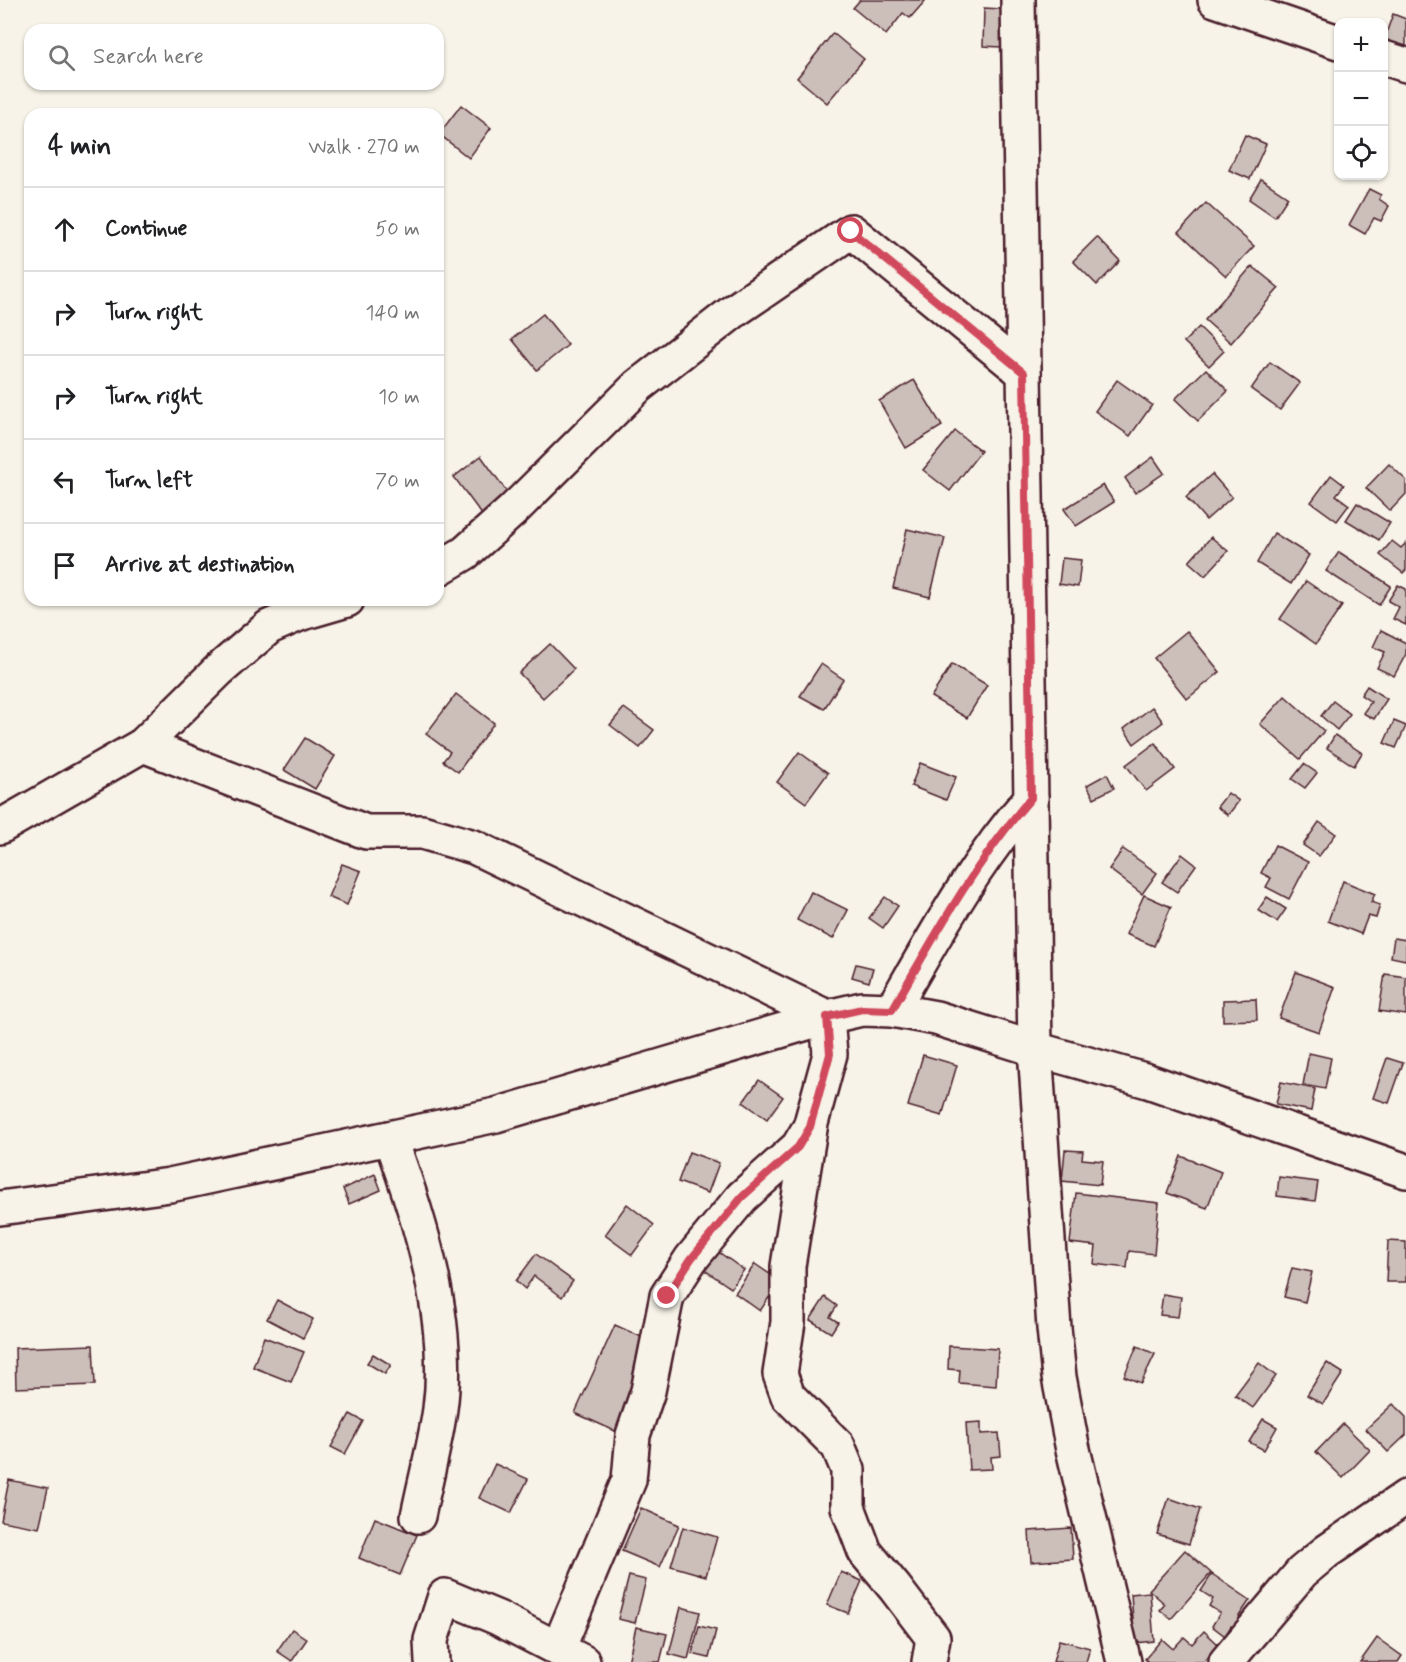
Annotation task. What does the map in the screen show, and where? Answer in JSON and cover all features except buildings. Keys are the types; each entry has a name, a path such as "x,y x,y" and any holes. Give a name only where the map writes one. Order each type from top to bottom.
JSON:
{"street":[{"path":"1018,0 1035,1049 1059,1377 1072,1445 1124,1662"},
{"path":"1215,0 1334,41"},
{"path":"1388,59 1406,65"},
{"path":"444,565 465,553 512,511 638,386 734,311 851,231 1024,373"},
{"path":"0,827 142,745 219,670 269,627 299,614 326,606"},
{"path":"142,745 366,832 422,832 474,848 827,1017"},
{"path":"892,1010 955,900 1015,816 1031,798"},
{"path":"0,1208 170,1185 496,1115 827,1017 862,1009 892,1010 936,1018 1148,1081 1406,1171"},
{"path":"827,1017 830,1054 810,1127 788,1266 788,1322 780,1374 788,1395 838,1446 848,1470 848,1507 865,1552 933,1638 929,1662"},
{"path":"432,1662 431,1640 445,1596 498,1618 570,1655 629,1480 633,1434 648,1391 667,1296 691,1259 742,1197 798,1147 810,1127"},
{"path":"390,1138 405,1180 431,1275 442,1338 440,1408 418,1516"},
{"path":"1226,1662 1302,1572 1326,1552 1406,1497"}],"route":[{"path":"667,1296 691,1259 742,1197 798,1147 810,1127 830,1054 827,1017 862,1009 892,1010 955,900 1015,816 1031,798 1024,373 851,231"}]}
